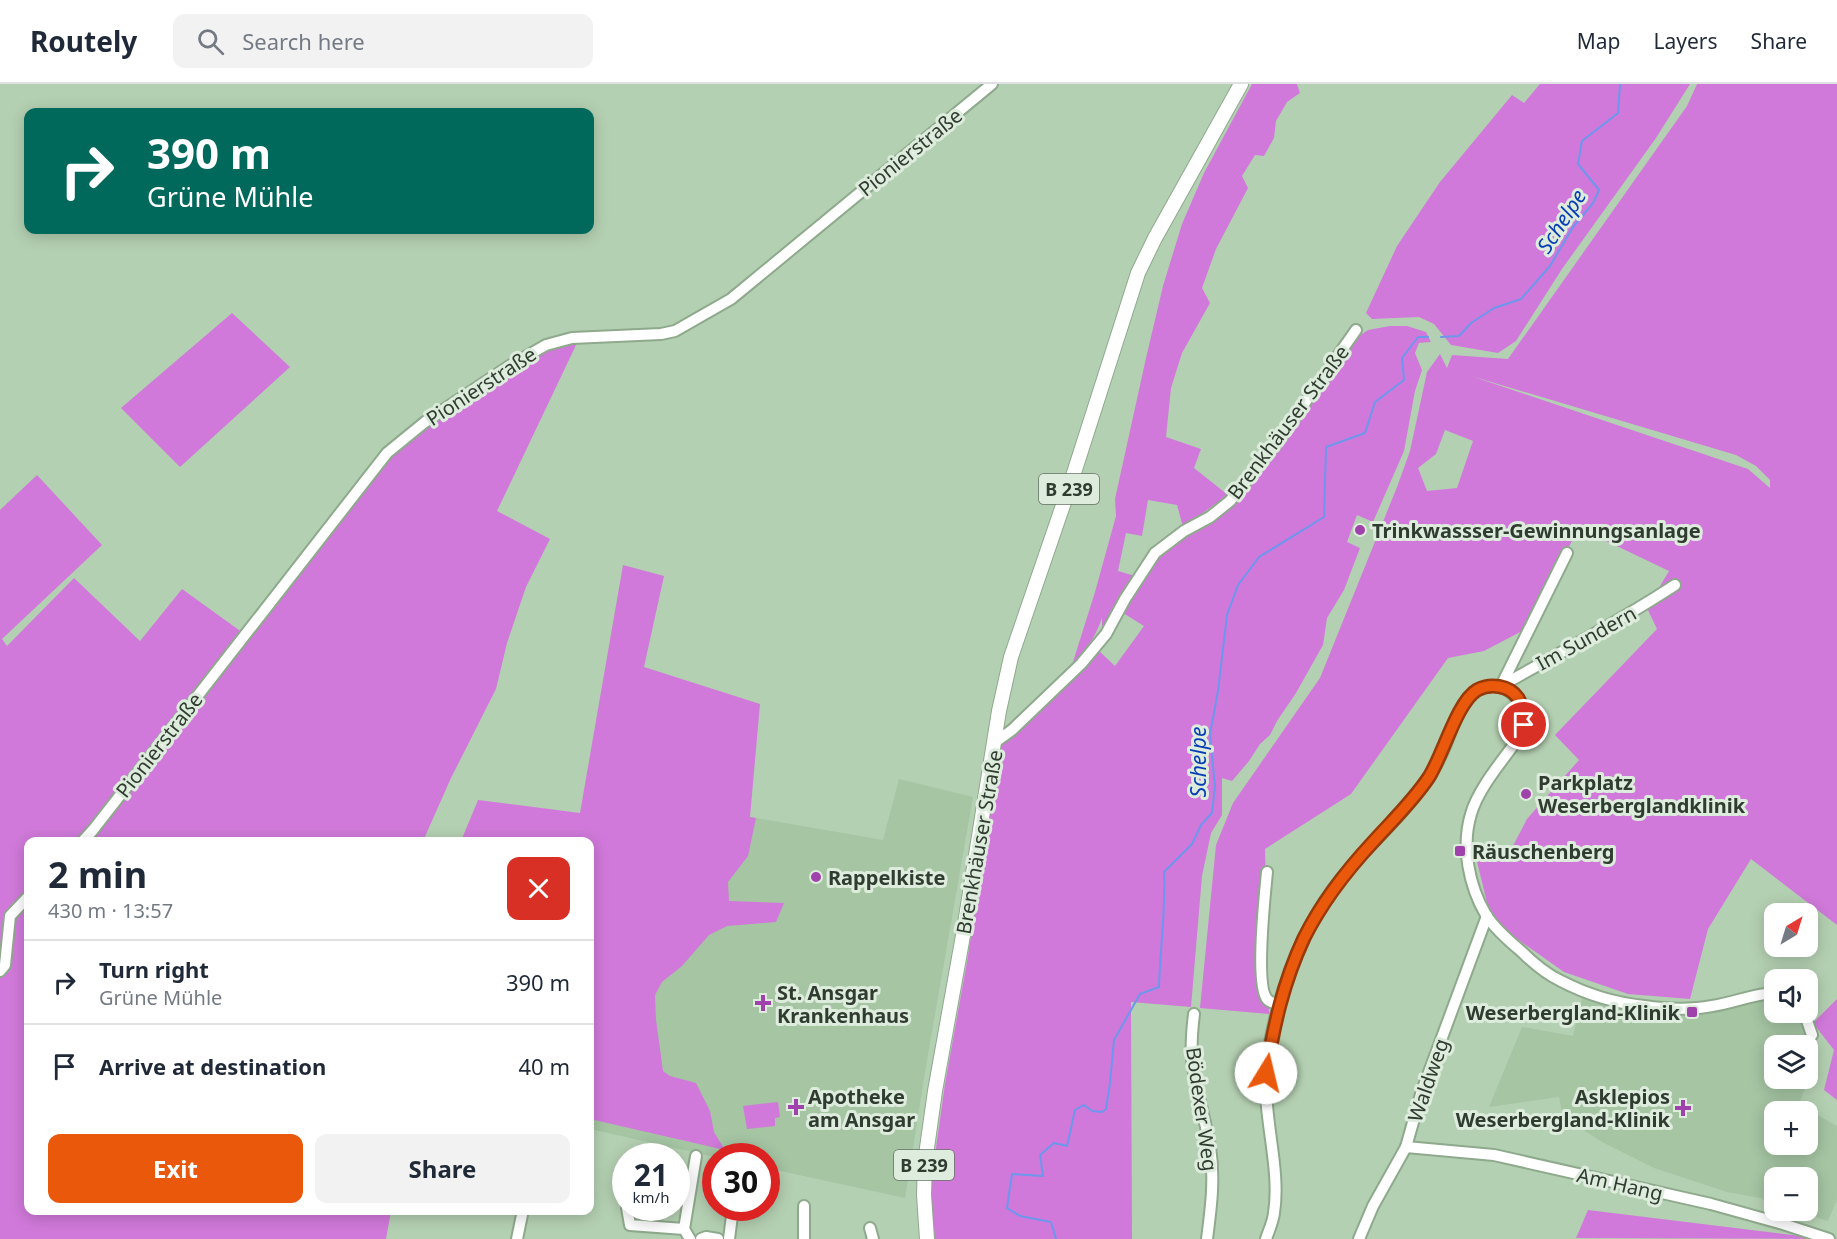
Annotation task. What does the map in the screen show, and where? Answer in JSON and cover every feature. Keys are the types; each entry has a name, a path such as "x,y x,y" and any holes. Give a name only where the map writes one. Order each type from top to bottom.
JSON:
{"main road":[{"name":"B 239","path":"994,743 1011,657 1073,476 1138,273 1155,238 1241,84"},
{"name":"Brenkhäuser Straße","path":"927,1239 924,1162 994,743"}],"street":[{"name":"Pionierstraße","path":"86,837 387,453 407,435 475,387 546,345 572,338 661,334 675,331 731,299 992,84"},
{"name":"Brenkhäuser Straße","path":"994,743 1012,730 1081,664 1106,634 1125,599 1155,553 1230,501 1276,444 1356,330"},
{"name":"Im Sundern","path":"1501,686 1567,553"},
{"name":"Im Sundern","path":"1501,686 1602,627 1635,611 1675,585"},
{"path":"1266,1239 1274,1213 1275,1186 1266,1097 1266,1073 1274,1024 1288,975 1305,937 1333,889 1425,784 1442,753 1462,707 1475,692 1487,686 1501,686 1517,696 1522,707 1524,725 1522,733 1482,791 1471,814 1467,849 1471,881 1487,916 1504,936 1534,964 1559,981 1620,1003 1699,1008 1764,995"},
{"path":"1267,872 1262,988 1265,998 1272,1003 1280,1004"},
{"path":"0,971 5,965 10,916 24,901"},
{"name":"Waldweg","path":"1359,1239 1373,1206 1406,1147 1421,1094 1487,916"},
{"name":"Bödexer Weg","path":"1194,1014 1191,1039 1192,1059 1210,1148 1213,1192 1207,1239"},
{"path":"1808,1023 1812,1035"},
{"name":"Am Hang","path":"1406,1147 1494,1155 1711,1204 1829,1239"},
{"path":"690,1239 684,1228 696,1156"},
{"path":"804,1206 804,1239"},
{"path":"517,1239 522,1215"},
{"path":"629,1221 630,1225 684,1228"},
{"path":"729,1239 731,1221"},
{"path":"870,1228 873,1239"},
{"path":"701,1239 706,1237 718,1239"}],"shaded area":[{"path":"1252,84 1297,84 1300,93 1287,102 1276,121 1274,138 1264,156 1255,155 1242,176 1248,188 1216,249 1202,288 1210,303 1182,353 1171,388 1166,437 1201,449 1194,468 1228,495 1183,527 1177,505 1148,500 1142,536 1126,533 1118,571 1135,576 1102,632 1102,618 1090,643 1072,665 1116,516 1115,499 1146,358 1163,286 1182,224 1204,173"},
{"path":"1540,84 1690,84 1656,138 1562,269 1516,341 1498,353 1451,345 1434,324 1419,317 1372,319 1366,313 1397,246 1440,182 1512,95 1524,103"},
{"path":"1697,84 1837,84 1837,925 1818,910 1818,903 1808,903 1751,859 1708,929 1690,999 1628,994 1564,972 1506,931 1488,907 1474,849 1506,859 1527,819 1579,760 1555,735 1657,629 1647,608 1669,571 1579,528 1524,630 1484,651 1448,658 1351,794 1265,849 1269,1014 1200,1008 1216,845 1233,803 1320,678 1410,451 1427,372 1440,354 1447,368 1452,355 1508,359 1687,106","holes":["1471,376 1736,455 1756,466 1770,480 1770,488 1748,469","1445,430 1473,441 1457,488 1427,491 1418,468 1436,454"]},
{"path":"232,313 290,367 180,467 121,408"},
{"path":"1407,326 1426,332 1431,342 1419,343 1415,353 1422,370 1415,391 1404,451 1373,522 1357,515 1347,542 1360,548 1344,590 1327,618 1323,645 1270,735 1260,744 1232,781 1222,778 1222,815 1211,833 1202,876 1191,1007 1131,1002 1132,1239 935,1239 930,1190 1000,746 1099,651 1115,666 1144,626 1123,613 1158,556 1206,524 1350,342 1368,330"},
{"path":"577,343 497,511 550,539 526,587 507,643 496,689 451,778 425,837 24,837 24,1215 390,1215 386,1239 0,1239 0,510 37,475 102,545 2,639 7,646 74,578 140,641 182,589 250,638 387,461 415,433 552,347"},
{"path":"623,565 664,576 644,667 760,704 750,817 756,818 748,856 728,882 729,901 784,903 776,922 727,926 709,935 682,966 662,982 655,995 663,1071 670,1076 696,1083 710,1111 714,1132 721,1143 702,1145 594,1120 594,837 463,837 478,800 580,813"},
{"name":"St. Ansgar Krankenhaus","path":"899,779 973,797 905,1198 780,1171 780,1143 702,1143 702,1154 690,1151 690,1143 653,1143 594,1130 594,914 750,817 883,840"},
{"name":"Asklepios Weserbergland-Klinik","path":"1582,998 1657,1012 1764,998 1764,1023 1804,1023 1808,1035 1764,1035 1764,1089 1804,1089 1800,1101 1764,1101 1764,1155 1818,1155 1818,1115 1837,1126 1837,1200 1828,1221 1818,1218 1818,1167 1764,1167 1764,1199 1727,1192 1654,1168 1602,1142 1563,1117 1559,1097 1489,1107 1522,1027 1573,1036"},
{"path":"1837,999 1837,1100 1824,1090 1834,1050 1813,1023 1818,1023 1818,1018"},
{"path":"778,1102 780,1117 775,1118 775,1126 747,1129 743,1106"},
{"path":"1588,1210 1825,1239 1576,1238"}],"waterway":[{"name":"Schelpe","path":"1441,337 1459,336 1471,323 1494,308 1521,299 1550,266 1573,227 1593,203 1599,190 1578,164 1582,141 1618,113 1620,84"},
{"name":"Schelpe","path":"1056,1239 1051,1222 1020,1216 1007,1208 1012,1174 1043,1176 1040,1155 1054,1143 1067,1146 1075,1110 1084,1105 1092,1111 1102,1112 1106,1109 1114,1040 1140,994 1159,987 1164,872 1192,844 1201,825 1212,813 1215,786 1210,734 1218,691 1227,615 1238,585 1259,557 1324,517 1326,447 1365,433 1375,402 1404,380 1402,358 1418,337 1428,337"}],"place":[{"name":"Trinkwassser-Gewinnungsanlage","path":"1360,530"},
{"name":"Parkplatz Weserberglandklinik","path":"1526,794"},
{"name":"Räuschenberg","path":"1460,851"},
{"name":"Rappelkiste","path":"816,877"},
{"name":"St. Ansgar Krankenhaus","path":"763,1003"},
{"name":"Weserbergland-Klinik","path":"1692,1012"},
{"name":"Apotheke am Ansgar","path":"796,1107"},
{"name":"Asklepios Weserbergland-Klinik","path":"1683,1108"}],"route":[{"path":"1266,1073 1274,1024 1288,975 1305,937 1324,902 1341,878 1425,784 1442,753 1462,707 1475,692 1487,686 1501,686 1517,696 1522,707 1524,725"}]}
